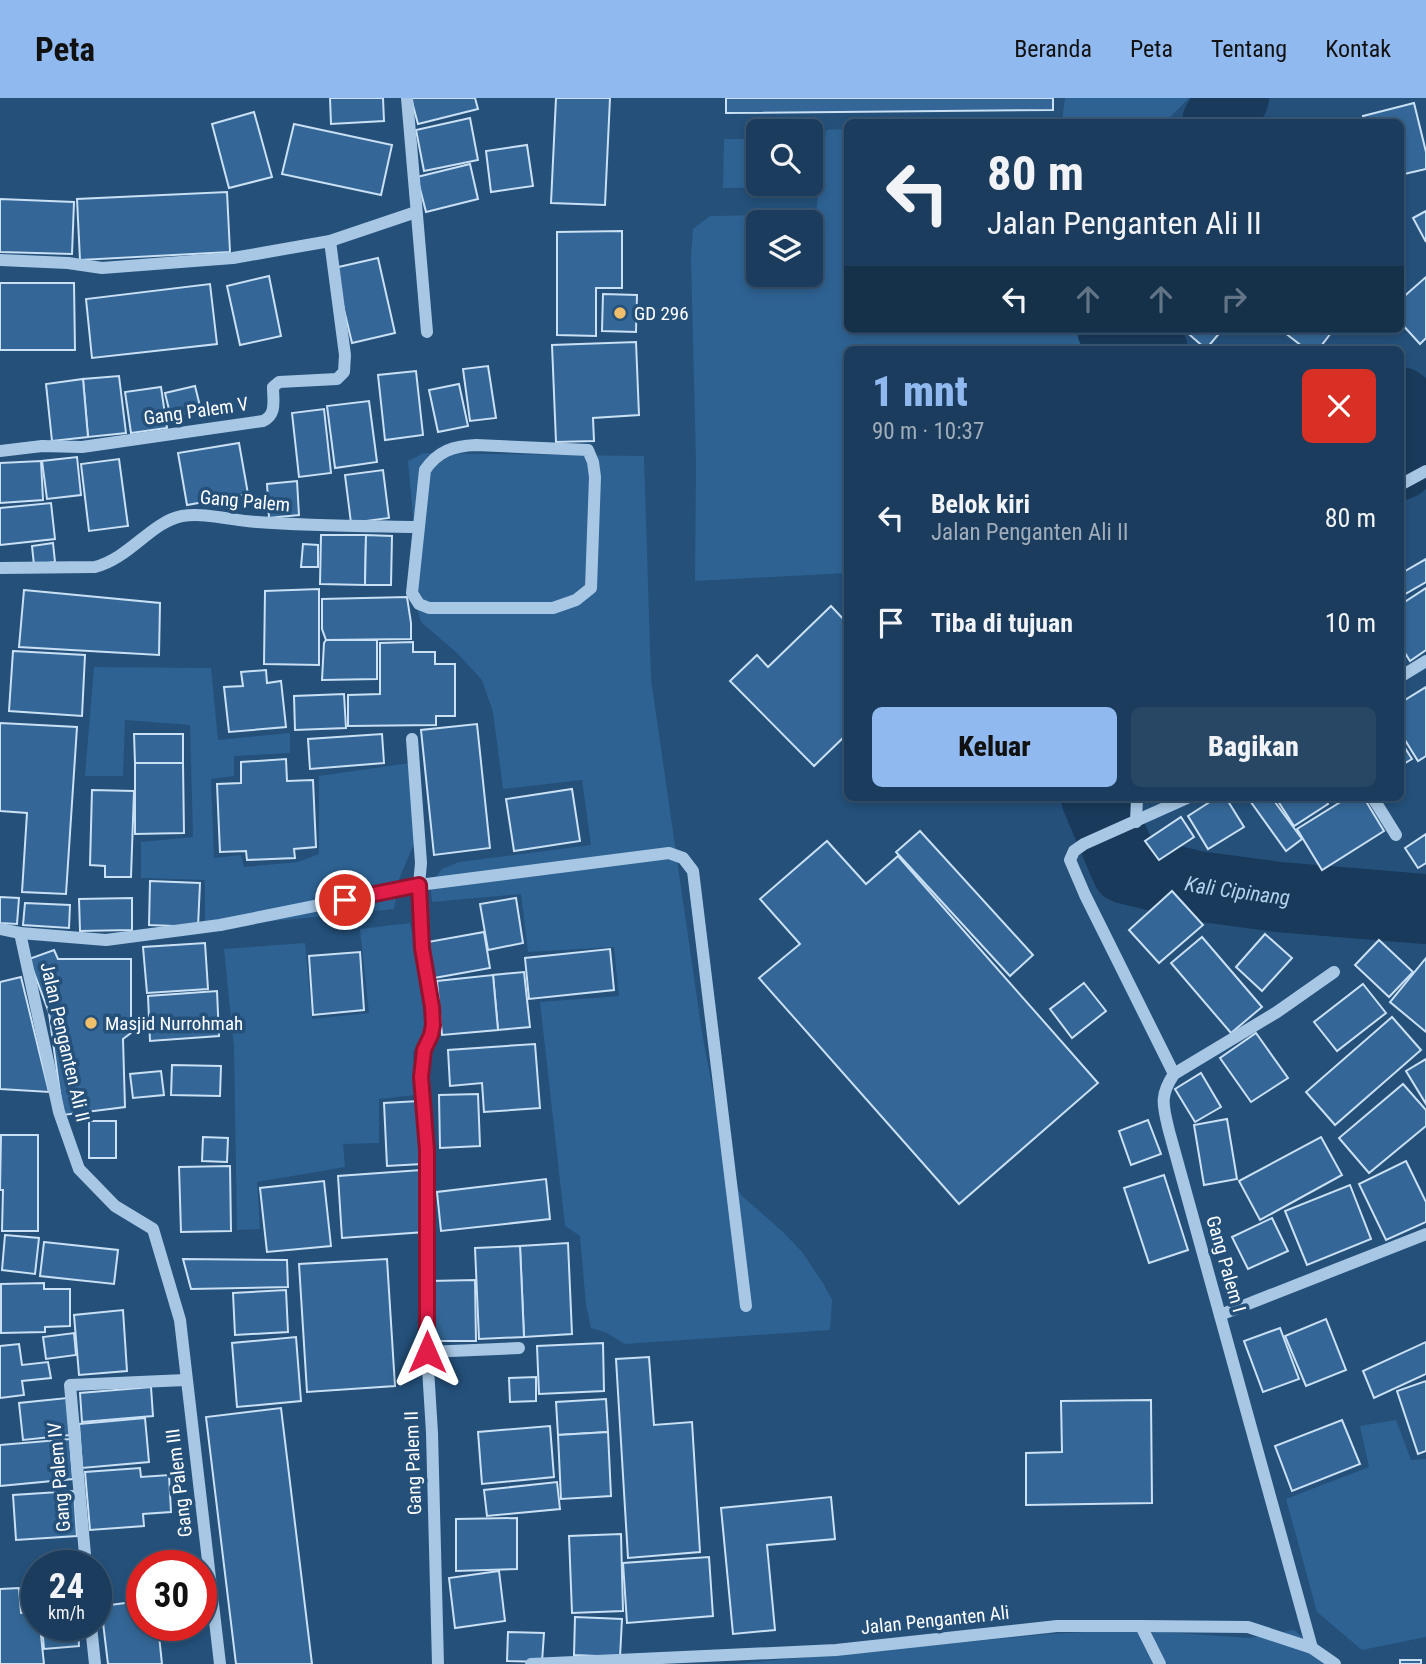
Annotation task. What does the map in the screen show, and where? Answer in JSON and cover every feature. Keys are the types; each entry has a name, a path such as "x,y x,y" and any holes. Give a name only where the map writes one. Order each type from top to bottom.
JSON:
{"street":[{"path":"407,98 427,332"},
{"path":"0,260 68,263 102,268 233,258 330,241 416,212"},
{"name":"Gang Palem V","path":"0,451 42,446 82,447 263,421 273,412 274,387 279,382 340,377 344,372 345,355 330,241"},
{"path":"476,444 588,450 593,462 595,477 591,588 576,600 553,608 429,608 419,604 412,593 418,527 425,470 433,458 447,449 476,444"},
{"path":"1404,483 1426,471"},
{"name":"Gang Palem","path":"0,568 95,567 109,564 153,531 181,517 197,515 306,526 418,527"},
{"path":"1404,675 1426,661"},
{"name":"Gang Palem II","path":"412,739 421,863 419,885 422,948 433,1025 424,1050 421,1077 427,1150 427,1352 432,1433 438,1664"},
{"path":"1133,823 1137,801"},
{"path":"1181,801 1074,851 1070,860 1174,1074 1277,1012 1334,972"},
{"path":"1375,801 1396,835"},
{"name":"Jalan Penganten Ali II","path":"0,929 106,940 220,925 419,885 669,853 683,858 693,871 746,1306"},
{"name":"Jalan Penganten Ali II","path":"20,933 59,1112 79,1168 115,1206 153,1229 180,1320 186,1380"},
{"name":"Gang Palem I","path":"1174,1074 1164,1088 1164,1110 1312,1648"},
{"path":"1220,1315 1426,1234"},
{"path":"427,1352 519,1348"},
{"name":"Gang Palem IV","path":"85,1550 70,1384 186,1380"},
{"name":"Gang Palem III","path":"186,1380 220,1664"},
{"name":"Jalan Penganten Ali","path":"531,1664 836,1650 1057,1626 1141,1626 1248,1627 1312,1648 1335,1664"},
{"path":"1141,1626 1160,1664"},
{"path":"93,1641 95,1664"}],"shaded area":[{"path":"1065,98 1189,98 1168,119 1062,119"},
{"path":"844,129 844,333 1090,333 1108,346 844,346 844,573 695,581 696,463 691,258 693,229 710,216 746,215 746,287 823,287 823,210 816,210 818,196 823,196 826,130"},
{"path":"724,139 746,139 746,188 723,188"},
{"path":"424,453 644,456 651,679 702,1033 729,1175 742,1196 802,1252 823,1283 832,1300 830,1330 625,1344 605,1332 591,1328 586,1305 580,1236 565,1226 540,1002 619,996 614,947 528,952 521,894 432,902 430,884 442,869 459,862 591,845 582,780 503,789 493,712 482,680 457,653 421,622 416,604 419,581 408,461"},
{"path":"94,667 211,668 218,740 290,733 290,753 234,756 234,776 211,779 214,858 241,855 244,867 298,862 319,854 319,776 410,763 416,839 399,879 394,909 205,928 205,880 141,878 141,842 193,837 190,725 125,720 123,776 85,776"},
{"path":"410,923 430,1020 413,1052 416,1095 379,1099 379,1143 343,1144 345,1167 257,1182 260,1229 237,1230 234,1048 224,949 305,943 312,1019 369,1013 360,929"},
{"path":"1396,1420 1411,1460 1426,1459 1426,1637 1362,1650 1317,1612 1286,1499 1369,1467 1360,1426"},
{"path":"1138,1629 1154,1664 735,1664 1050,1634"},
{"path":"1294,1630 1334,1664 1167,1664 1149,1631 1249,1638"}],"building":[{"path":"330,98 383,98 384,121 331,124"},
{"path":"411,98 475,98 478,109 418,124"},
{"path":"556,98 610,98 605,205 551,203"},
{"path":"726,98 1053,98 1053,110 726,113"},
{"path":"1414,103 1426,152 1426,169 1404,174 1404,119 1364,119 1363,116"},
{"path":"254,112 272,177 229,188 212,124"},
{"path":"470,118 478,160 424,171 416,130"},
{"path":"294,124 392,145 381,195 282,174"},
{"path":"527,145 533,186 491,192 486,151"},
{"path":"470,164 478,199 426,212 417,177"},
{"path":"227,192 230,252 80,260 77,199"},
{"path":"0,199 74,202 72,254 0,252"},
{"path":"1426,211 1426,242 1413,218"},
{"path":"622,231 622,288 596,288 596,336 557,335 557,232"},
{"path":"378,258 395,333 352,343 334,268"},
{"path":"269,276 281,336 240,345 227,286"},
{"path":"1426,277 1426,338 1420,344 1404,326 1404,296"},
{"path":"0,283 74,283 75,350 0,350"},
{"path":"210,284 217,344 92,358 86,299"},
{"name":"GD 296","path":"603,294 637,295 636,332 602,331"},
{"path":"1188,333 1220,333 1209,346 1203,346"},
{"path":"1285,333 1331,333 1321,346 1302,346"},
{"path":"636,342 639,415 593,418 594,441 556,442 552,345"},
{"path":"488,366 496,418 470,421 463,369"},
{"path":"416,371 423,435 385,440 378,375"},
{"path":"119,376 126,433 88,437 83,379"},
{"path":"83,379 88,437 52,441 46,384"},
{"path":"459,384 468,426 438,432 429,390"},
{"path":"195,386 201,410 171,418 165,393"},
{"path":"161,387 167,428 131,433 125,392"},
{"path":"369,401 377,462 335,468 327,406"},
{"path":"324,409 331,473 299,477 292,413"},
{"path":"239,443 248,494 187,505 178,453"},
{"path":"77,457 81,495 47,499 42,461"},
{"path":"119,459 128,526 89,531 81,464"},
{"path":"41,461 43,500 0,503 0,463"},
{"path":"383,470 389,518 351,523 345,475"},
{"path":"297,481 299,515 269,518 267,484"},
{"path":"51,503 55,539 0,545 0,508"},
{"path":"321,535 366,535 365,585 320,584"},
{"path":"366,535 392,536 391,585 365,585"},
{"path":"53,543 55,562 34,565 32,546"},
{"path":"303,544 318,545 318,567 301,567"},
{"path":"1426,559 1426,582 1404,595 1404,572"},
{"path":"1426,588 1426,650 1410,661 1404,651 1404,602"},
{"path":"319,589 319,665 264,664 265,591"},
{"path":"24,590 160,603 159,655 19,647"},
{"path":"407,597 411,639 326,640 322,629 322,599"},
{"path":"831,606 844,620 844,737 814,766 730,681 757,655 768,667"},
{"path":"326,640 377,640 377,679 322,680"},
{"path":"413,642 413,652 435,652 435,664 455,664 455,716 436,716 436,725 348,726 348,695 380,694 380,643"},
{"path":"13,651 85,655 82,716 9,711"},
{"path":"266,670 267,683 281,681 286,727 229,732 224,687 243,686 241,672"},
{"path":"1426,687 1426,756 1418,761 1404,738 1404,701"},
{"path":"344,694 346,728 295,730 294,696"},
{"path":"0,723 77,727 66,894 22,892 27,813 0,811"},
{"path":"477,724 490,848 434,855 421,730"},
{"path":"134,734 183,734 183,763 135,763"},
{"path":"382,734 384,763 310,769 308,739"},
{"path":"1404,746 1412,759 1404,764"},
{"path":"286,759 287,781 313,780 316,847 294,849 295,858 247,860 246,851 220,852 217,784 241,783 241,762"},
{"path":"135,763 183,763 184,833 135,834"},
{"path":"572,789 580,841 514,851 506,799"},
{"path":"92,790 134,791 131,877 105,877 105,866 90,865"},
{"path":"1211,801 1228,801 1244,827 1208,849 1188,816"},
{"path":"1250,801 1274,801 1302,839 1286,851"},
{"path":"1278,801 1326,801 1328,804 1294,826"},
{"path":"1342,801 1366,801 1384,831 1322,870 1297,829"},
{"path":"1181,817 1194,837 1159,860 1145,841"},
{"path":"920,831 1033,955 1010,976 896,852"},
{"path":"1426,834 1426,863 1418,868 1405,848"},
{"path":"827,841 866,884 898,856 1098,1083 959,1204 759,978 800,944 760,899"},
{"path":"150,881 200,883 198,927 149,925"},
{"path":"1172,891 1203,925 1159,963 1129,930"},
{"path":"0,897 19,898 17,924 0,923"},
{"path":"132,898 132,930 80,931 79,899"},
{"path":"516,898 523,943 488,950 480,904"},
{"path":"25,903 70,905 69,928 23,925"},
{"path":"484,932 490,968 434,978 428,942"},
{"path":"1265,934 1292,958 1262,991 1236,967"},
{"path":"1202,937 1262,1007 1231,1033 1171,963"},
{"path":"1379,940 1413,972 1389,997 1355,965"},
{"path":"205,943 208,989 147,993 143,947"},
{"path":"610,949 614,990 529,999 525,958"},
{"name":"Masjid Nurrohmah","path":"54,950 58,959 131,959 131,1033 123,1039 125,1107 63,1115 49,1013 29,959"},
{"path":"360,952 364,1010 313,1015 309,956"},
{"path":"1426,958 1426,1032 1390,1002"},
{"path":"524,972 530,1027 498,1030 493,975"},
{"path":"493,975 498,1030 442,1035 437,981"},
{"path":"21,977 49,1092 0,1089 0,982"},
{"path":"1084,983 1106,1011 1072,1038 1050,1009"},
{"path":"1363,984 1386,1013 1337,1051 1314,1022"},
{"path":"217,991 219,1036 150,1041 148,996"},
{"path":"1392,1017 1421,1050 1335,1125 1306,1092"},
{"path":"1256,1033 1288,1078 1251,1102 1220,1058"},
{"path":"535,1044 540,1108 484,1112 482,1083 450,1086 448,1050"},
{"path":"1426,1059 1426,1104 1406,1071"},
{"path":"172,1065 221,1066 220,1096 171,1095"},
{"path":"161,1071 164,1095 133,1098 130,1074"},
{"path":"1201,1073 1221,1107 1195,1122 1175,1089"},
{"path":"1403,1084 1426,1110 1426,1126 1369,1173 1339,1138"},
{"path":"478,1094 480,1146 440,1148 439,1095"},
{"path":"419,1101 422,1164 387,1166 384,1103"},
{"path":"1227,1119 1237,1179 1204,1185 1194,1125"},
{"path":"1148,1120 1161,1154 1131,1165 1119,1131"},
{"path":"89,1121 116,1121 116,1158 89,1158"},
{"path":"1,1135 38,1135 38,1231 2,1231"},
{"path":"203,1137 228,1138 227,1162 202,1161"},
{"path":"1321,1137 1342,1175 1260,1220 1239,1181"},
{"path":"1406,1161 1426,1202 1426,1222 1386,1240 1359,1184"},
{"path":"230,1166 231,1231 181,1232 179,1167"},
{"path":"421,1170 425,1232 342,1238 338,1176"},
{"path":"1164,1175 1188,1250 1149,1263 1124,1188"},
{"path":"546,1179 550,1219 441,1231 437,1192"},
{"path":"324,1181 331,1246 267,1252 260,1188"},
{"path":"1350,1185 1371,1239 1307,1265 1285,1211"},
{"path":"1272,1218 1288,1251 1248,1269 1232,1237"},
{"path":"5,1235 39,1238 35,1274 2,1270"},
{"path":"44,1242 118,1250 114,1284 40,1276"},
{"path":"568,1243 572,1334 524,1337 520,1246"},
{"path":"520,1246 524,1337 479,1339 475,1248"},
{"path":"183,1259 287,1260 288,1287 191,1289"},
{"path":"387,1259 395,1386 307,1392 299,1264"},
{"path":"475,1280 476,1341 429,1341 429,1281"},
{"path":"44,1283 44,1289 70,1289 70,1326 45,1327 45,1332 1,1333 1,1284"},
{"path":"286,1290 288,1332 235,1335 233,1293"},
{"path":"123,1310 127,1371 79,1375 74,1315"},
{"path":"1326,1319 1346,1370 1306,1386 1285,1336"},
{"path":"1280,1328 1299,1379 1263,1392 1244,1341"},
{"path":"74,1333 76,1355 46,1359 43,1337"},
{"path":"296,1337 301,1401 237,1407 232,1343"},
{"path":"1426,1342 1426,1374 1374,1398 1363,1371"},
{"path":"603,1343 604,1391 539,1394 537,1346"},
{"path":"19,1344 22,1365 48,1362 51,1378 22,1381 24,1395 0,1398 0,1346"},
{"path":"649,1357 654,1425 692,1422 700,1552 628,1558 616,1359"},
{"path":"536,1377 536,1401 510,1402 509,1378"},
{"path":"1426,1381 1426,1451 1418,1454 1397,1391"},
{"path":"151,1387 153,1416 82,1422 80,1393"},
{"path":"67,1398 70,1435 23,1440 19,1403"},
{"path":"606,1399 608,1432 558,1435 556,1402"},
{"path":"1151,1400 1152,1503 1026,1505 1026,1453 1062,1452 1061,1401"},
{"path":"281,1408 312,1664 236,1664 206,1417"},
{"path":"145,1418 149,1462 82,1468 79,1424"},
{"path":"1342,1420 1360,1464 1292,1491 1275,1446"},
{"path":"550,1426 554,1477 482,1484 478,1432"},
{"path":"608,1432 611,1496 561,1499 558,1435"},
{"path":"70,1439 73,1479 0,1486 0,1445"},
{"path":"140,1468 141,1477 169,1475 171,1512 143,1514 144,1526 90,1530 85,1472"},
{"path":"557,1482 560,1509 487,1516 484,1490"},
{"path":"74,1491 77,1536 16,1540 13,1495"},
{"path":"831,1497 835,1539 767,1545 775,1630 733,1634 721,1508"},
{"path":"517,1518 517,1569 456,1571 456,1519"},
{"path":"621,1534 623,1611 572,1613 569,1536"},
{"path":"709,1557 713,1616 627,1623 623,1563"},
{"path":"499,1571 505,1621 455,1628 449,1578"},
{"path":"19,1588 21,1641 42,1641 44,1664 0,1664 0,1589"},
{"path":"126,1603 126,1641 160,1641 162,1664 108,1664 105,1641 112,1641 112,1605"},
{"path":"575,1617 622,1619 620,1657 574,1655"},
{"path":"508,1632 544,1633 542,1662 507,1661"},
{"path":"43,1641 79,1641 79,1646 44,1649"},
{"path":"1400,1660 1421,1660 1421,1664 1400,1664"}],"waterway":[{"name":"Kali Cipinang","path":"1219,119 1234,98"},
{"name":"Kali Cipinang","path":"1120,333 1145,346"},
{"name":"Kali Cipinang","path":"1404,406 1410,411 1410,447 1404,458"},
{"name":"Kali Cipinang","path":"1097,801 1126,869 1197,886 1278,897 1426,909"}],"place":[{"name":"GD 296","path":"620,313"},
{"name":"Masjid Nurrohmah","path":"91,1023"}],"route":[{"path":"345,900 419,885 422,948 433,1025 421,1064 427,1150 427,1352"}]}
